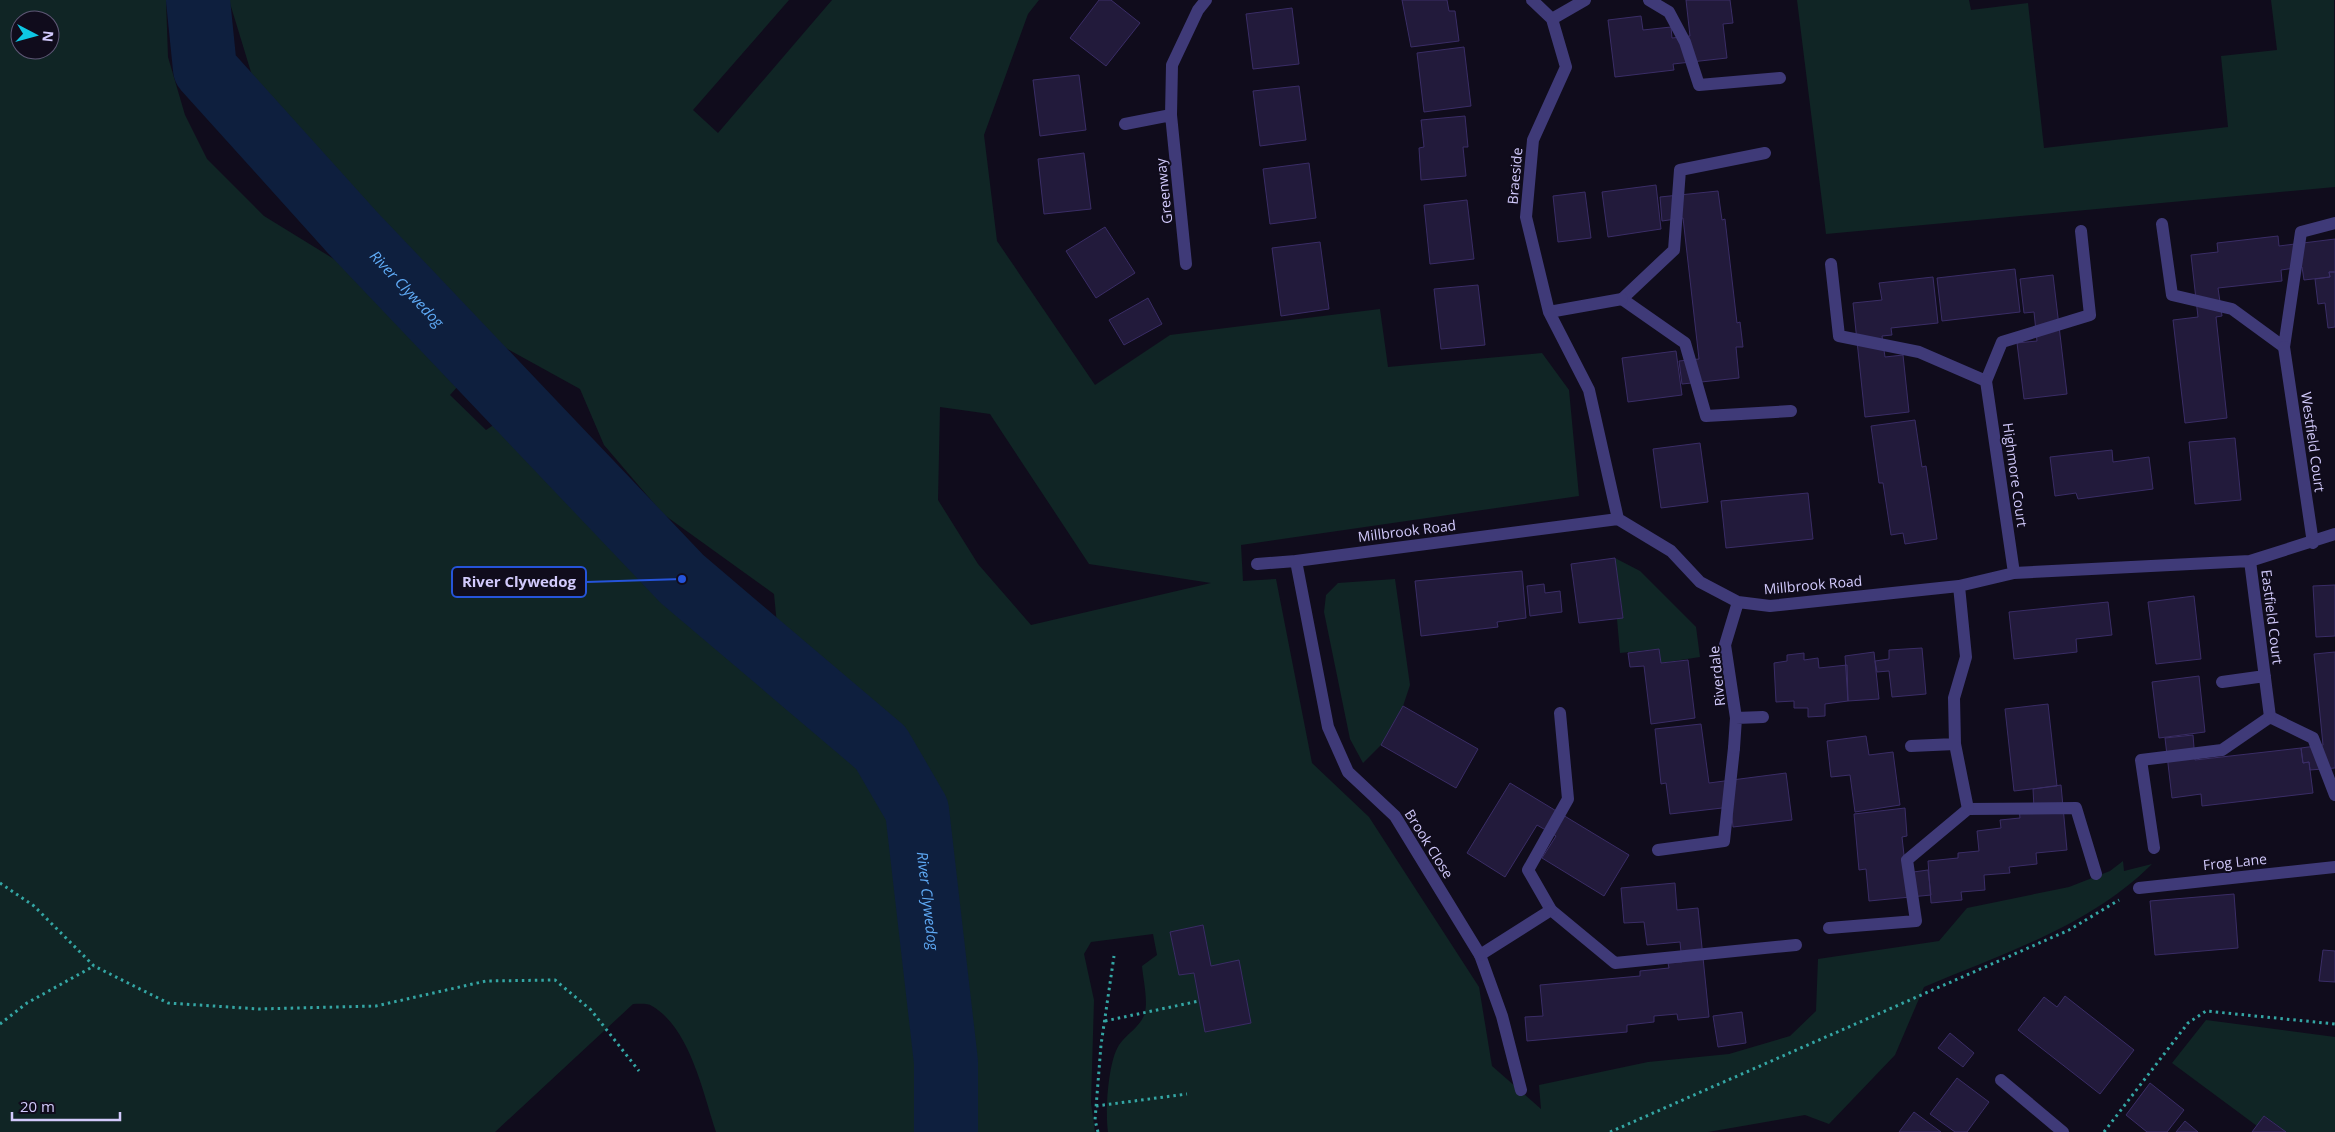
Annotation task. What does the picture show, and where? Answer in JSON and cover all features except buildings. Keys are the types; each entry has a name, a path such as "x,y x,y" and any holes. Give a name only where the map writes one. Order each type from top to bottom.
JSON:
{"street":[{"name":"Greenway","path":"1186,264 1171,115 1172,65 1198,10 1206,0"},
{"path":"1532,0 1552,19 1586,0"},
{"path":"1649,0 1668,12 1685,42 1699,85 1780,78"},
{"name":"Braeside","path":"1552,19 1566,67 1533,140 1526,217 1549,312 1589,390 1618,519"},
{"path":"1125,124 1171,115"},
{"path":"1549,312 1622,299 1674,250 1680,170 1765,153"},
{"name":"Westfield Court","path":"2313,542 2284,347 2301,232 2335,223"},
{"path":"2162,224 2172,296 2232,309 2284,347"},
{"path":"1831,264 1840,336 1919,352 1986,381 2002,342 2090,315 2081,231"},
{"path":"1622,299 1685,343 1706,416 1791,411"},
{"name":"Highmore Court","path":"1986,381 2014,573"},
{"name":"Millbrook Road","path":"1257,564 1296,561 1618,519 1671,551 1700,582 1738,602 1770,606 1959,586 2014,573 2250,560 2335,534"},
{"name":"Eastfield Court","path":"2250,560 2270,717"},
{"name":"Brook Close","path":"1296,561 1328,727 1348,772 1395,816 1480,955 1502,1016 1521,1090"},
{"path":"1959,586 1966,657 1954,698 1955,744 1968,809"},
{"name":"Riverdale","path":"1658,850 1724,841 1736,718 1726,645 1738,602"},
{"name":"Eastfield Court","path":"2222,682 2264,676"},
{"path":"1560,713 1568,799 1528,870 1551,910 1615,963 1796,945"},
{"name":"Riverdale","path":"1736,718 1763,717"},
{"path":"2154,848 2141,760 2222,750 2270,717 2313,738 2335,795"},
{"path":"1911,746 1955,744"},
{"path":"1829,928 1916,920 1907,860 1968,809 2076,808 2096,874"},
{"name":"Frog Lane","path":"2139,888 2335,867"},
{"path":"1480,955 1551,910"},
{"path":"2001,1080 2047,1127 2063,1132"}],"path":[{"path":"0,884 34,906 94,966 168,1003 259,1009 376,1006 486,980 555,980 590,1010 639,1071"},
{"path":"1610,1132 2070,930 2139,888"},
{"path":"1098,1132 1096,1106 1114,956"},
{"path":"0,1024 27,1003 94,966"},
{"path":"1105,1021 1199,1000"},
{"path":"2104,1132 2188,1023 2206,1011 2335,1024"},
{"path":"1096,1106 1187,1094"}],"green space":[{"path":"0,0 166,0 168,57 185,115 207,159 264,216 342,264 454,385 459,385 450,395 486,430 495,424 561,496 751,654 793,682 808,665 808,660 777,625 774,594 663,514 604,445 580,389 473,330 258,95 229,0 789,0 693,110 718,133 832,0 1039,0 1028,14 984,135 997,241 1095,385 1170,335 1380,309 1388,367 1542,353 1569,390 1579,496 1241,545 1243,581 1276,579 1312,763 1369,817 1479,987 1492,1066 1541,1109 1539,1085 1648,1062 1729,1054 1790,1036 1816,1011 1818,959 1939,941 1967,908 2069,887 2110,871 2123,861 2124,871 2152,864 2128,886 2074,921 2045,936 1924,987 1895,1055 1829,1124 1805,1115 1708,1132 1108,1132 1107,1100 1112,1063 1119,1045 1141,1022 1145,1012 1146,995 1142,966 1157,955 1153,934 1091,942 1084,954 1094,1000 1091,1103 1095,1132 716,1132 700,1081 686,1045 676,1029 665,1016 650,1005 633,1004 495,1132 0,1132","holes":["940,407 990,414 1089,564 1211,583 1031,625 978,564 938,500","1203,925 1211,966 1239,961 1251,1023 1205,1032 1194,973 1179,975 1170,932"]},
{"path":"1797,0 1969,0 1971,10 2028,3 2044,148 2228,127 2221,56 2277,50 2271,0 2334,0 2335,187 1826,234"},
{"path":"1615,558 1640,571 1696,627 1700,657 1661,663 1659,649 1620,653 1617,619 1623,617"},
{"path":"1395,579 1410,685 1403,706 1381,745 1363,763 1350,739 1324,612 1326,595 1338,583"},
{"path":"2206,1020 2335,1037 2335,1132 2286,1132 2265,1116 2257,1126 2172,1063"}],"waterway":[{"name":"River Clywedog","path":"198,0 205,69 352,232 682,579 881,748 917,810 946,1062 946,1132"}],"place":[{"name":"River Clywedog","path":"682,579"}]}
